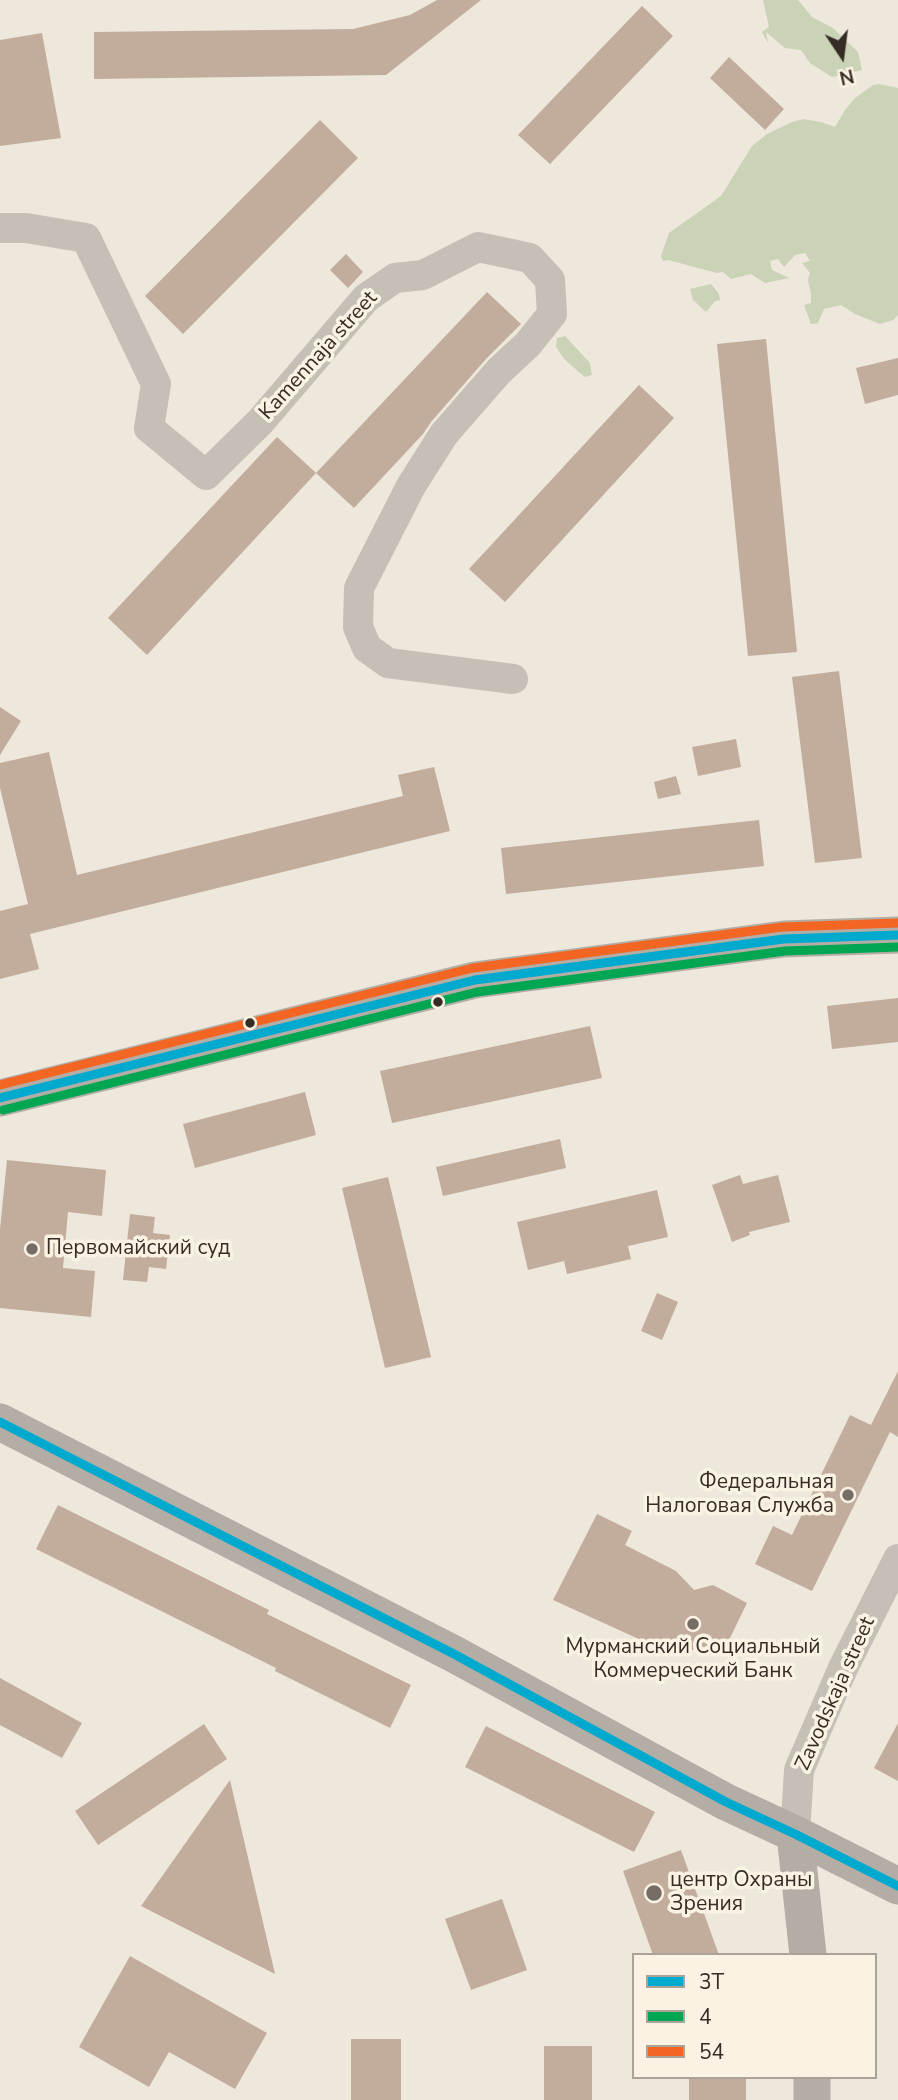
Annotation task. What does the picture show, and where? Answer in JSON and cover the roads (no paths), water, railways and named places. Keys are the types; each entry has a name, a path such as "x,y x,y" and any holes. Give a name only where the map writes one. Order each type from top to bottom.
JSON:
{"main road":[{"path":"0,1098 475,981 783,939 898,935"},
{"path":"0,1422 452,1653 726,1802 795,1833 898,1886"},
{"path":"795,1833 808,1953"},
{"path":"811,2100 812,2079"}],"street":[{"name":"Kamennaja street","path":"0,228 26,228 86,238 156,384 149,428 206,475 260,422 366,298 395,278 423,275 478,247 530,258 550,280 552,314 528,344 499,371 444,434 411,486 359,589 358,627 367,648 388,663 513,679"},
{"name":"Zavodskaja street","path":"795,1833 799,1770 843,1668 898,1559"}],"place":[{"name":"Первомайский суд","path":"32,1249"},
{"name":"Федеральная Налоговая Служба","path":"848,1495"},
{"name":"Мурманский Социальный Коммерческий Банк","path":"693,1624"},
{"name":"центр Охраны Зрения","path":"654,1893"}]}
